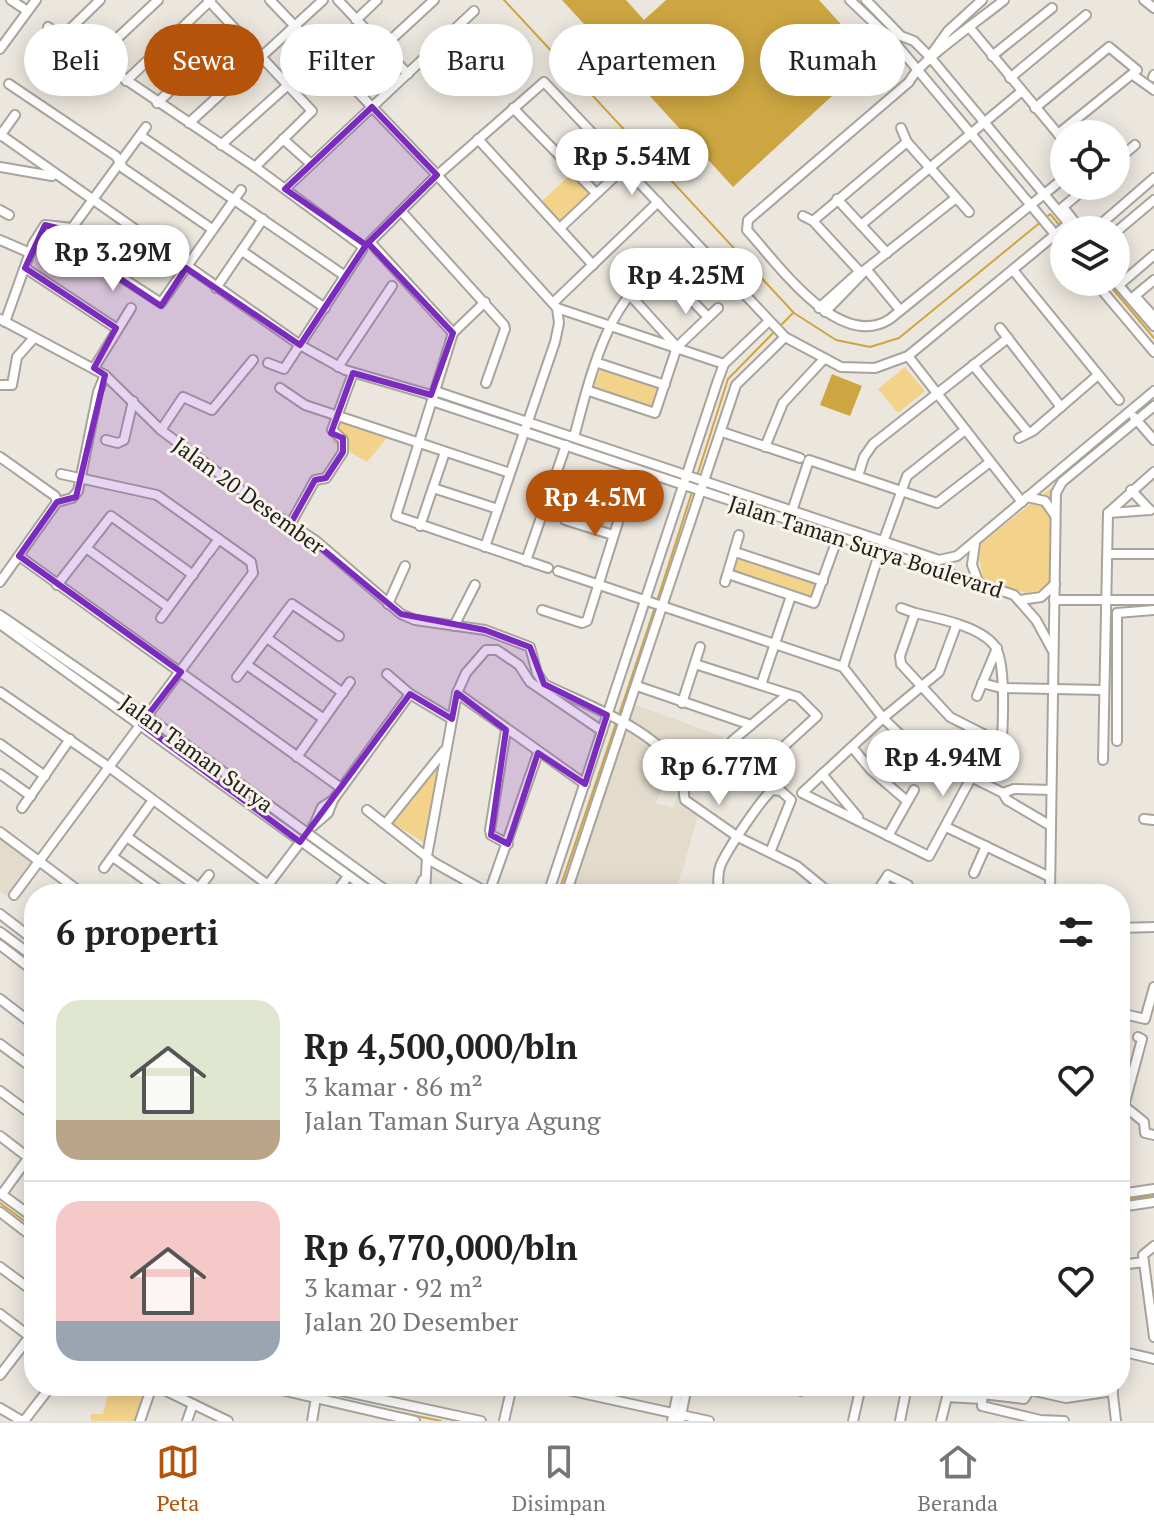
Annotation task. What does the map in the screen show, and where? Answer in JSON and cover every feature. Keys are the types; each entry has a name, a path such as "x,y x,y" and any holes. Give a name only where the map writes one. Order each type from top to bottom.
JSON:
{"street":[{"path":"11,0 26,10"},
{"path":"0,49 36,0"},
{"path":"75,24 100,0"},
{"path":"128,28 158,0"},
{"path":"270,0 292,24"},
{"path":"296,24 323,0"},
{"path":"338,0 360,24"},
{"path":"356,20 377,0"},
{"path":"403,29 434,0"},
{"path":"850,0 896,44 973,132 1042,219 1050,223"},
{"path":"866,0 901,36 914,41 989,120 1057,216"},
{"path":"875,9 885,0"},
{"path":"930,57 948,31 982,0"},
{"path":"1004,0 915,68 909,82 745,225 822,310 861,327 872,327 900,310 1050,189"},
{"path":"1144,0 1154,8"},
{"path":"128,79 209,1 230,24"},
{"path":"992,56 1052,8"},
{"path":"285,189 474,11"},
{"path":"1010,78 1086,15"},
{"path":"970,28 1020,93 1050,125"},
{"path":"264,53 280,39"},
{"path":"1035,108 1109,47 1137,70 1082,120"},
{"path":"264,59 280,76"},
{"path":"403,69 408,74"},
{"path":"1133,75 1154,90"},
{"path":"128,82 256,168 362,246 325,308 282,370 268,363"},
{"path":"453,333 371,246 373,238 434,175 546,82 777,330 823,360 841,367 889,365 908,356 1050,240"},
{"path":"9,84 116,156 120,163 212,229"},
{"path":"221,145 280,92"},
{"path":"861,225 1020,93"},
{"path":"157,103 165,96"},
{"path":"189,123 218,96"},
{"path":"256,168 312,111 298,96"},
{"path":"361,96 556,305 724,364"},
{"path":"513,108 596,193"},
{"path":"1,136 15,115"},
{"path":"72,228 146,127"},
{"path":"901,128 907,142 969,212"},
{"name":"Jalan Taman Surya Boulevard","path":"1,136 186,268 338,367 431,395 435,402 574,437 838,537 942,560 957,556 975,542"},
{"path":"141,136 345,276"},
{"path":"283,139 310,163"},
{"path":"478,139 593,265"},
{"path":"813,221 907,142"},
{"path":"1130,149 1135,145"},
{"path":"560,228 626,166"},
{"path":"0,167 60,179"},
{"path":"1110,216 1154,178"},
{"path":"3,321 30,253 45,225 72,228 83,238 79,250 157,303 164,301 241,190"},
{"path":"822,310 863,272 956,198"},
{"path":"837,199 887,253"},
{"path":"1070,216 1063,207 1071,200"},
{"path":"1120,207 1132,219 1154,200"},
{"path":"556,305 658,202"},
{"path":"0,210 9,215"},
{"path":"401,211 485,302 505,329 486,383"},
{"path":"803,216 813,221 900,310"},
{"path":"216,288 263,219"},
{"path":"0,240 30,253"},
{"path":"242,251 325,308"},
{"path":"1130,274 1154,255"},
{"path":"25,268 116,328"},
{"path":"574,437 610,326 618,309 630,295 664,268 708,317"},
{"path":"1013,270 1119,400"},
{"path":"1133,297 1154,280"},
{"path":"338,367 392,286"},
{"path":"630,295 677,347"},
{"path":"1130,295 1154,317"},
{"path":"1107,296 1154,352"},
{"path":"1133,297 1154,326"},
{"path":"485,302 453,333 395,512 398,518 548,568"},
{"path":"485,547 555,342 559,323 556,305"},
{"path":"94,368 131,308"},
{"path":"589,391 653,415 677,347 718,308"},
{"name":"Jalan 20 Desember","path":"3,321 105,375 161,430 265,508 291,523 388,604 415,620 485,630 530,647 537,673 544,684 616,719 652,742 680,770 685,800 738,837 771,850 817,884"},
{"path":"1000,328 1061,407"},
{"path":"551,884 602,731 616,719 637,686 724,364 777,330"},
{"path":"569,884 647,599 694,483 722,432 740,379 777,330"},
{"path":"858,476 868,450 1008,338"},
{"path":"0,385 11,386 17,357 33,339"},
{"path":"908,356 940,392 990,462 1024,500 1045,501 1055,516"},
{"path":"161,430 183,397 212,410 253,360"},
{"path":"765,447 778,410 823,360"},
{"path":"598,363 665,385"},
{"path":"973,365 1027,431"},
{"path":"291,523 315,480 326,478 343,452 343,440 332,430 353,373"},
{"path":"0,582 57,502 75,496 81,480 98,392 105,375"},
{"path":"1019,438 1027,431 1033,431 1098,375"},
{"path":"280,388 305,405 510,473"},
{"path":"979,584 972,562 975,542 1154,391"},
{"path":"106,440 118,443 124,440 133,401"},
{"path":"1050,884 1056,493 1062,482 1154,406"},
{"path":"1130,413 1154,440"},
{"name":"Jalan Taman Surya Boulevard","path":"526,426 566,445 792,511 1020,600 1053,651"},
{"path":"843,667 881,546 907,476 965,430"},
{"path":"722,432 937,503 990,462"},
{"path":"526,561 566,445"},
{"path":"420,526 445,452"},
{"path":"0,457 55,496 57,502"},
{"path":"792,511 804,459"},
{"path":"1103,760 1108,513 1154,472"},
{"path":"14,895 253,573 251,562 157,495 61,474"},
{"path":"433,488 498,509"},
{"path":"1131,490 1152,512"},
{"path":"613,535 565,520 563,514 571,499 620,515"},
{"path":"542,610 585,623 624,503"},
{"path":"1108,513 1152,512"},
{"path":"57,585 111,516 193,575"},
{"path":"739,535 726,578 815,603 838,537"},
{"path":"161,618 219,539"},
{"path":"86,548 168,607"},
{"path":"735,552 823,581"},
{"path":"1108,554 1154,554"},
{"path":"19,556 341,788"},
{"path":"388,604 405,566"},
{"path":"558,571 843,667 883,718 915,749 1003,793 1007,800 1051,826"},
{"path":"1020,600 1041,597 1055,583"},
{"path":"454,626 475,585"},
{"path":"761,685 791,596"},
{"path":"1054,600 1154,600"},
{"path":"237,677 293,603 339,636"},
{"path":"901,608 987,637 997,647 1001,688 1001,761"},
{"path":"1117,741 1117,613 1154,610"},
{"path":"915,613 900,661 950,717 1001,743"},
{"name":"Jalan Taman Surya","path":"0,615 360,884"},
{"name":"Jalan Taman Surya","path":"0,624 377,884"},
{"path":"956,626 943,668 802,791 805,796 859,818 929,856 971,778"},
{"path":"267,638 343,693"},
{"path":"682,703 700,647"},
{"path":"977,696 997,647"},
{"path":"421,884 457,693 466,673 486,650 494,649 519,665 530,682 602,731"},
{"path":"695,664 798,697 817,718 757,771"},
{"path":"247,665 324,719"},
{"path":"387,674 410,694 452,719"},
{"path":"297,757 350,682"},
{"path":"982,683 1001,688 1103,690"},
{"path":"637,686 751,725"},
{"path":"0,692 109,767 267,884"},
{"path":"457,693 585,784"},
{"path":"269,884 315,823 322,807 333,800 410,694"},
{"path":"732,741 788,694"},
{"path":"506,730 490,830 491,835 508,844"},
{"path":"22,808 70,739"},
{"path":"0,744 45,776"},
{"path":"852,747 871,770 907,801"},
{"path":"387,822 445,750"},
{"path":"494,884 538,753"},
{"path":"0,774 31,796"},
{"path":"822,774 859,818"},
{"path":"1003,793 1014,789 1051,790"},
{"path":"720,884 722,862 760,802 772,790 781,791 791,800 771,850"},
{"path":"888,836 914,790"},
{"path":"104,868 153,800"},
{"path":"367,810 387,822 427,856 473,884"},
{"path":"946,827 1050,877"},
{"path":"0,832 70,884"},
{"path":"127,837 187,884"},
{"path":"974,873 986,846"},
{"path":"113,857 151,884"},
{"path":"202,884 209,875"},
{"path":"882,884 888,875 906,884"},
{"path":"342,884 348,876"},
{"path":"423,880 424,884"},
{"path":"0,914 24,933"},
{"path":"1130,928 1154,927"},
{"path":"12,939 19,930"},
{"path":"0,932 24,949"},
{"path":"0,945 24,963"},
{"path":"1130,1015 1145,1019 1154,987"},
{"path":"2,1004 24,1018"},
{"path":"1130,1079 1142,1039 1138,1037"},
{"path":"0,1044 24,1062"},
{"path":"0,1091 24,1109"},
{"path":"1130,1111 1144,1122 1145,1133 1154,1135"},
{"path":"0,1136 24,1152"},
{"path":"24,1166 1,1193 24,1210"},
{"path":"1130,1193 1154,1189"},
{"path":"1130,1206 1154,1202"},
{"path":"0,1212 24,1230"},
{"path":"1154,1246 1143,1252 1154,1337"},
{"path":"0,1267 24,1285"},
{"path":"0,1314 24,1329"},
{"path":"0,1375 4,1363 24,1342"},
{"path":"1130,1353 1154,1359"},
{"path":"0,1408 23,1421 43,1396"},
{"path":"140,1421 150,1396"},
{"path":"176,1396 227,1421"},
{"path":"312,1421 317,1396"},
{"path":"334,1396 415,1421"},
{"path":"345,1396 481,1421"},
{"path":"504,1421 510,1396"},
{"path":"591,1396 677,1418 709,1421"},
{"path":"677,1418 678,1396"},
{"path":"677,1418 684,1396"},
{"path":"853,1421 859,1396"},
{"path":"900,1421 905,1396"},
{"path":"941,1421 947,1397 956,1396"},
{"path":"982,1396 982,1406 1040,1420 1064,1421"},
{"path":"1003,1396 1024,1399 1026,1396"},
{"path":"1114,1396 1116,1421"},
{"path":"187,1421 193,1404"}],"highlighted area":[{"path":"372,107 437,175 368,243 453,333 431,395 353,373 331,433 343,438 343,452 326,478 315,480 291,523 401,614 485,630 530,647 544,684 607,715 585,784 538,753 508,844 491,835 506,730 457,693 452,719 410,694 300,842 141,724 181,672 19,556 57,502 76,497 105,375 94,368 116,328 25,268 45,225 82,234 77,250 161,306 186,268 300,345 366,245 285,189"}],"shaded area":[{"path":"562,0 626,0 644,20 666,0 819,0 841,24 760,24 760,96 832,96 733,187 650,96 744,96 744,24 584,24"},
{"path":"573,172 593,194 562,224 541,202"},
{"path":"602,365 662,387 654,411 593,389"},
{"path":"905,367 925,391 898,413 878,389"},
{"path":"832,374 862,386 850,416 820,405"},
{"path":"342,422 387,438 367,462 332,442"},
{"path":"1056,484 1051,581 1045,589 1026,593 983,580 979,556 981,543"},
{"path":"738,555 816,582 811,598 732,573"},
{"path":"622,700 724,737 714,756 691,754 684,762 670,765 656,803 673,808 678,795 699,812 677,884 560,884"},
{"path":"442,759 428,845 391,822"},
{"path":"0,835 37,862 10,898 0,891"},
{"path":"108,1396 142,1396 135,1421 91,1421 91,1414 103,1414"}],"waterway":[{"path":"504,0 794,313 836,340 870,347 899,338 1042,221"},
{"path":"1047,217 1052,216"},
{"path":"1119,296 1154,338"},
{"path":"780,326 793,313"},
{"path":"697,476 728,379 776,330"},
{"path":"657,601 693,489"},
{"path":"619,715 655,607"},
{"path":"561,884 617,721"},
{"path":"1130,1197 1154,1194"},
{"path":"0,1203 24,1221"},
{"path":"354,1403 441,1421"}]}
